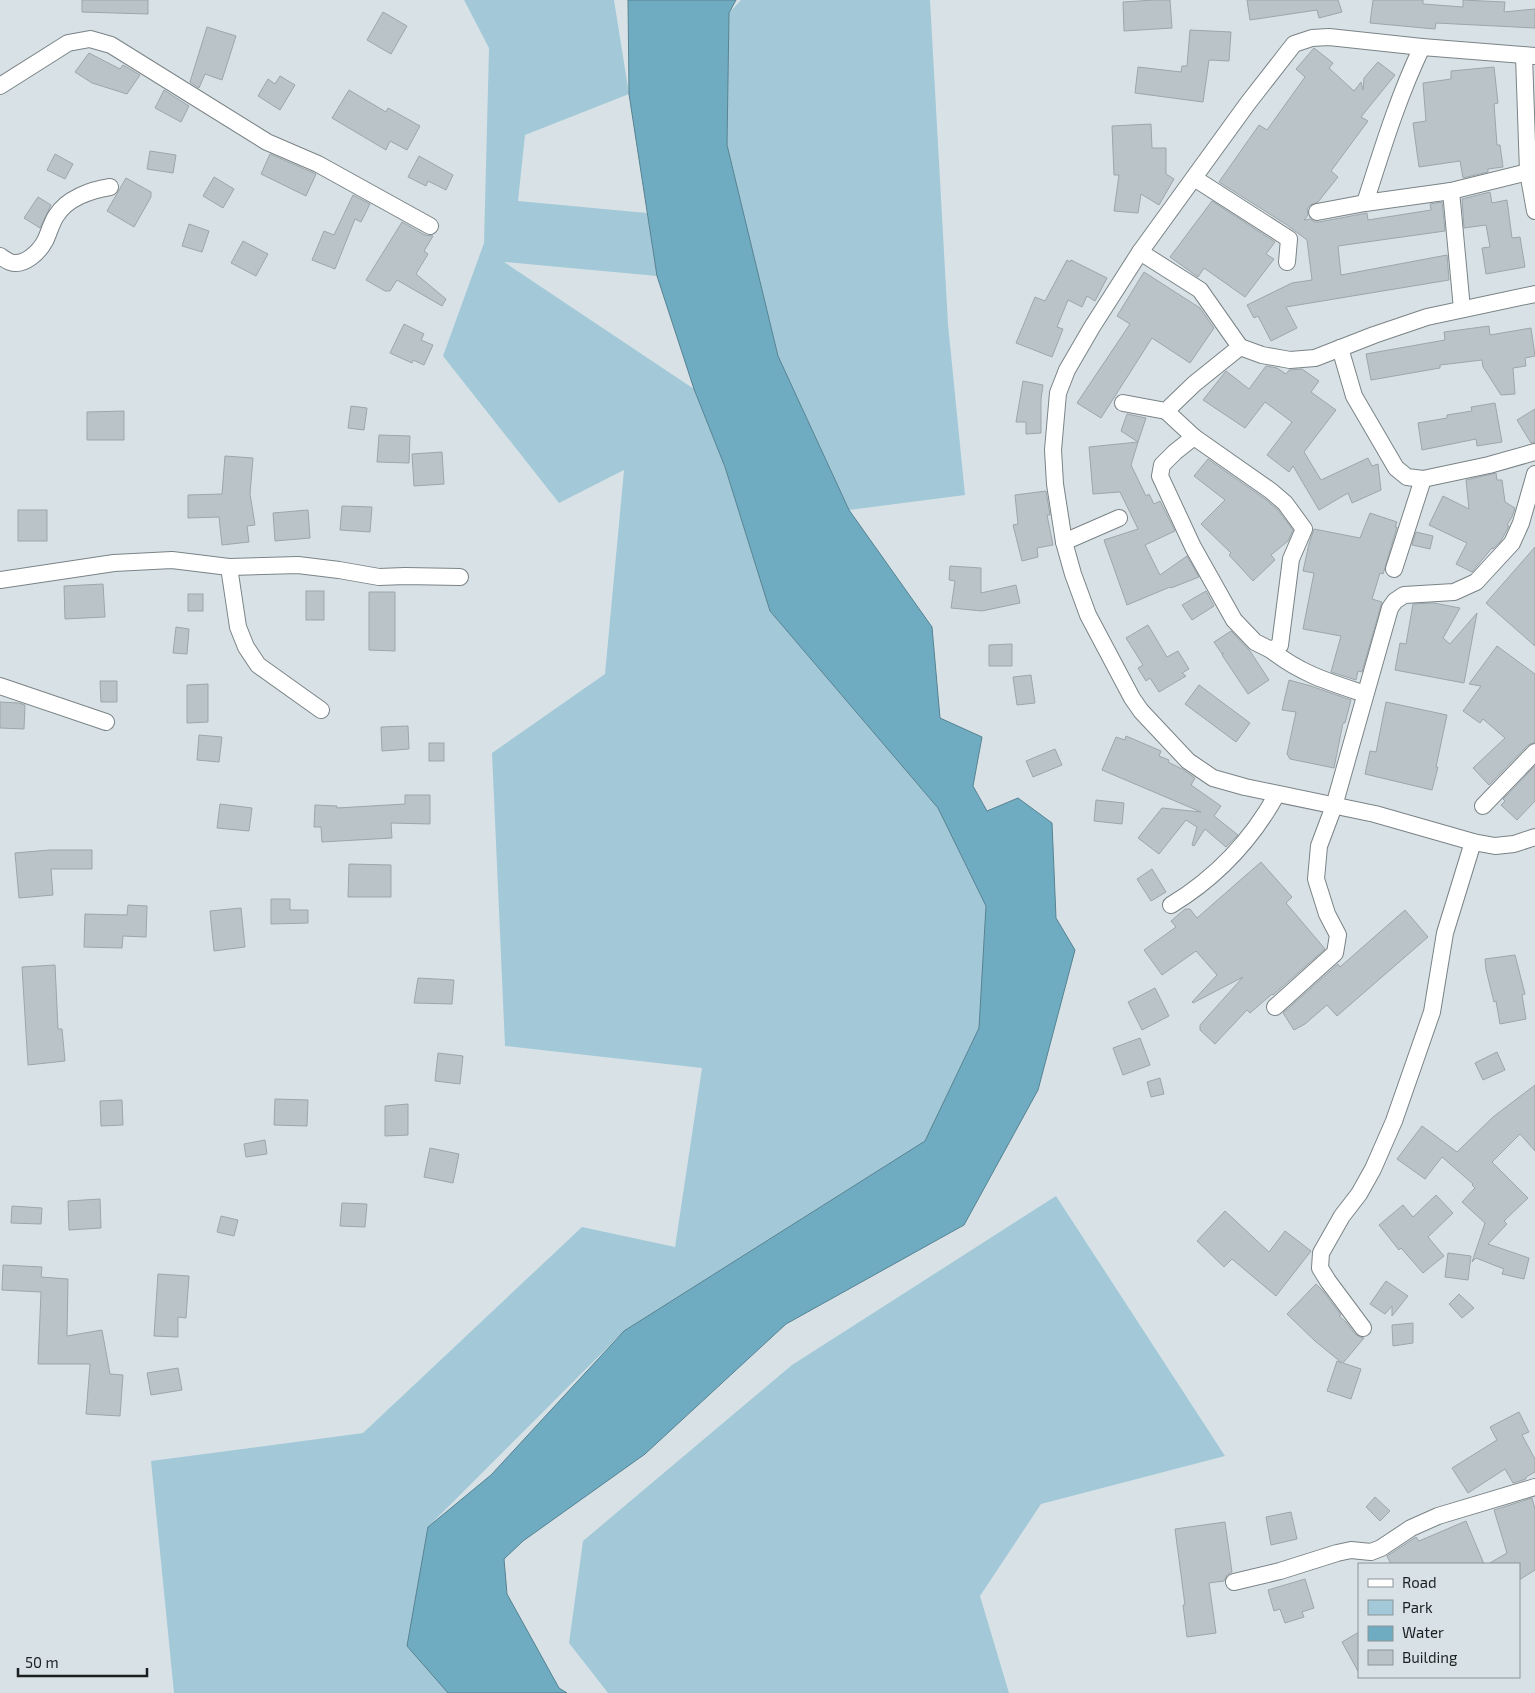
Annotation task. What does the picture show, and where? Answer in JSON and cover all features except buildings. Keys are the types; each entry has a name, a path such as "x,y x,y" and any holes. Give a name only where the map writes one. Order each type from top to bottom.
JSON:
{"street":[{"path":"1535,211 1531,180 1530,56 1328,37 1312,38 1294,44 1248,103 1140,252 1092,327 1067,370 1058,393 1053,450 1055,484 1064,542 1088,615 1113,664 1141,711 1188,761 1213,778 1245,787 1375,814 1473,842 1495,846 1514,844 1535,837"},
{"path":"0,86 68,43 90,39 111,45 267,142 318,164 430,226"},
{"path":"1365,203 1395,111 1422,47"},
{"path":"1194,178 1289,239 1287,262"},
{"path":"1317,212 1365,203 1531,180"},
{"path":"0,256 11,263 25,261 36,253 44,242 56,215 68,204 88,192 110,187"},
{"path":"1451,191 1462,309"},
{"path":"1140,252 1200,290 1240,347 1262,355 1290,360 1314,358 1427,317 1535,294"},
{"path":"1166,411 1194,384 1240,347"},
{"path":"1340,348 1354,396 1396,468 1407,478 1423,479 1489,465 1535,452"},
{"path":"1123,403 1166,411 1194,437 1271,491 1285,504 1304,529 1291,559 1280,645 1271,650"},
{"path":"1194,437 1162,465 1160,476 1194,547 1234,620 1255,642 1271,650 1286,663 1311,676 1365,694"},
{"path":"1275,1007 1335,953 1338,935 1327,914 1316,879 1319,846 1334,806 1390,608 1395,600 1404,595 1454,592 1476,582 1512,543 1521,523 1535,474"},
{"path":"1394,570 1423,479"},
{"path":"1064,542 1119,518"},
{"path":"0,580 114,563 172,560 230,567 298,565 378,577 460,577"},
{"path":"230,567 238,627 246,648 258,665 321,710"},
{"path":"0,686 106,722"},
{"path":"1483,806 1535,752"},
{"path":"1171,906 1196,890 1240,847 1266,813 1277,794"},
{"path":"1363,1328 1320,1268 1321,1253 1342,1216 1359,1194 1373,1170 1394,1121 1432,1012 1445,933 1473,842"},
{"path":"1234,1582 1280,1571 1337,1553 1351,1550 1371,1552 1381,1548 1411,1528 1438,1516 1535,1487"}],"green space":[{"path":"464,0 614,0 629,94 525,135 518,201 647,213 657,276 504,262 694,389 725,467 770,611 938,808 986,906 979,1028 925,1141 624,1331 428,1527 407,1646 448,1693 174,1693 151,1461 363,1433 582,1227 675,1247 702,1068 505,1046 492,753 605,674 624,470 559,503 443,356 484,243 489,48"},
{"path":"741,0 930,0 948,324 965,495 849,510 778,356 727,145 729,13"},
{"path":"1056,1196 1225,1456 1041,1504 980,1596 1009,1693 608,1693 569,1643 583,1541 792,1365"}],"water":[{"path":"628,0 736,0 729,13 727,145 778,356 849,510 932,627 940,718 982,737 973,786 987,811 1018,798 1052,823 1056,918 1075,950 1038,1090 964,1225 786,1324 645,1454 523,1541 504,1559 507,1594 559,1688 567,1693 448,1693 407,1646 428,1527 491,1475 624,1331 925,1141 979,1028 986,906 938,808 770,611 725,467 694,389 657,276 629,94"}]}
